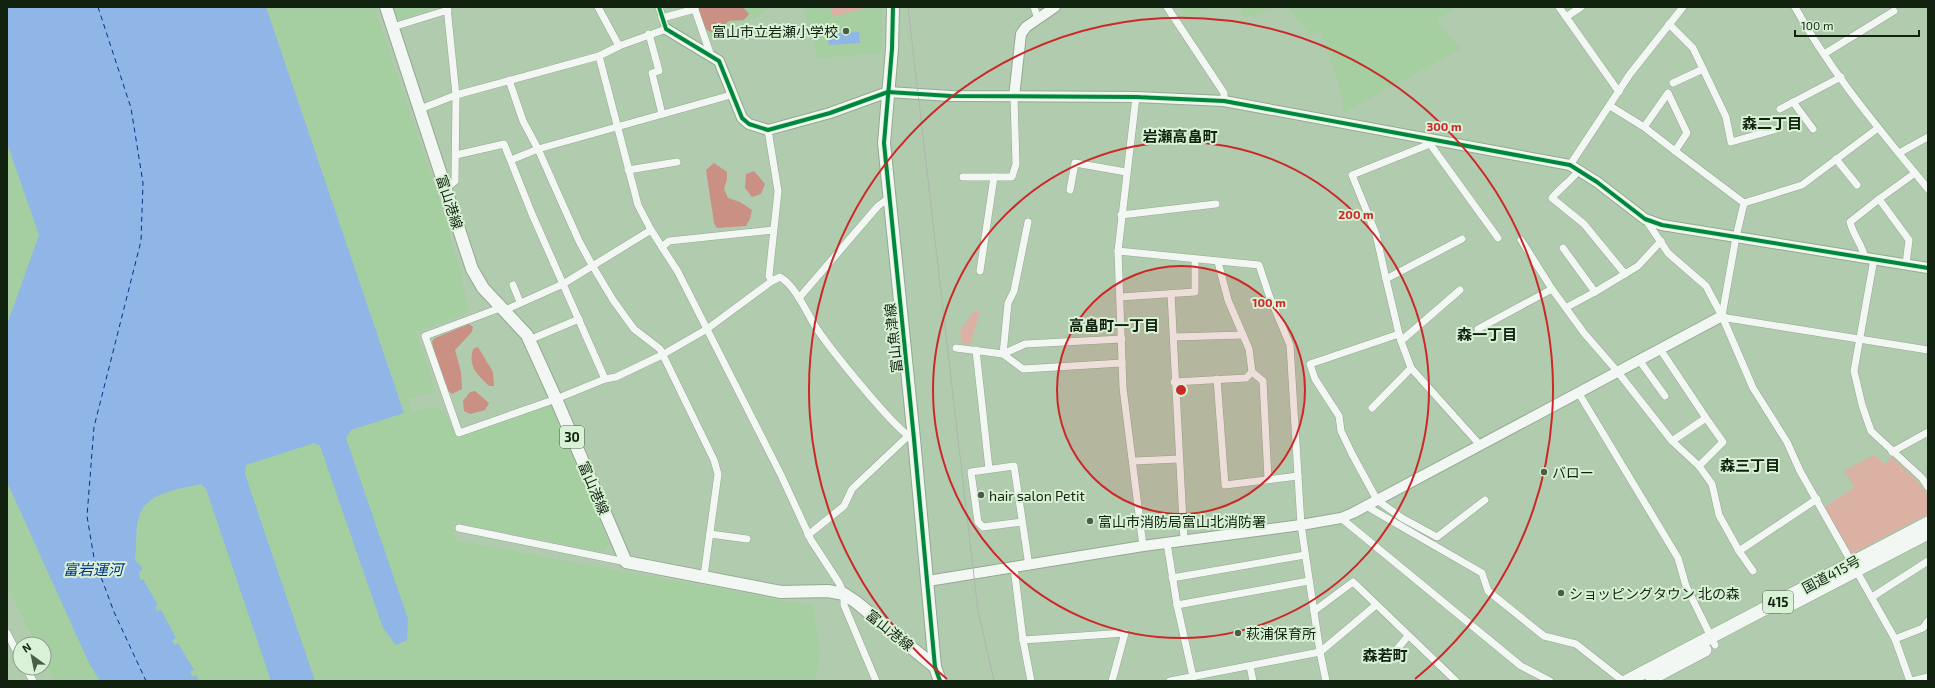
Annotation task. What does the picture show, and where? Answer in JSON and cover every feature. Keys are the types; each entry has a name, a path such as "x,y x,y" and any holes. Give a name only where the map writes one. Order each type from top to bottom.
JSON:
{"highway":[{"name":"国道415号","path":"1627,681 1713,641 1855,566 1928,522"},
{"name":"国道415号","path":"1855,566 1928,533"},
{"name":"国道415号","path":"1646,681 1713,641"}],"main road":[{"name":"富山港線","path":"386,7 472,269 483,288 527,335 626,562 781,592 828,591 844,594 856,602 935,667"},
{"name":"富山魚津線","path":"893,7 892,49 884,143 911,438 928,581 935,667"},
{"path":"935,667 940,681"}],"street":[{"path":"598,7 619,46"},
{"path":"659,7 666,29 719,61 731,95 742,118 749,124 768,130 830,113 888,92 1014,97 1136,97 1224,101 1430,142 1575,168 1597,182 1645,219 1668,253 1706,286 1722,316 1753,388 1787,442 1800,471 1872,597 1894,640 1911,681 1928,677"},
{"path":"1034,7 1038,19"},
{"path":"963,177 1012,177 1016,164 1014,97 1021,34 1026,27 1055,7"},
{"path":"1167,7 1224,93 1224,101"},
{"path":"1559,7 1619,92"},
{"path":"1566,17 1581,7"},
{"path":"1625,274 1584,224 1552,198 1562,186 1573,178 1575,168 1619,92 1683,7"},
{"path":"1795,7 1824,54 1878,128 1928,189"},
{"path":"393,27 447,8 456,95 456,155 455,181 446,189"},
{"path":"662,18 694,8 711,56"},
{"path":"1824,54 1894,11"},
{"path":"1669,24 1693,48 1726,117 1731,142 1780,128"},
{"path":"420,109 456,95 599,56 619,46 666,29"},
{"path":"649,34 659,71 652,73 662,114"},
{"path":"599,56 638,205 651,230 678,272 782,475 808,534 839,583 844,594 844,605 876,681"},
{"path":"1673,83 1703,69"},
{"path":"1780,109 1841,77"},
{"path":"509,80 522,121 538,149 579,241 613,300 634,330 660,348 714,460 718,474 704,576"},
{"path":"1644,127 1668,93 1687,133 1675,151"},
{"path":"511,160 538,149 731,95"},
{"path":"1136,97 1126,172 1118,251 1124,388 1134,461 1143,546"},
{"path":"1793,102 1813,130"},
{"path":"1610,106 1644,127 1744,202"},
{"path":"1744,202 1802,185 1878,128"},
{"path":"768,130 778,191 768,276 772,281"},
{"path":"1899,153 1928,137"},
{"path":"1430,142 1498,238"},
{"path":"1430,142 1352,175 1376,234 1400,337 1410,368 1480,445"},
{"path":"456,155 504,144 532,214 606,379"},
{"path":"1836,159 1857,185"},
{"path":"628,170 677,162"},
{"path":"1070,190 1075,163 1126,172"},
{"path":"1916,174 1850,222 1852,232 1870,258 1854,371 1862,406 1871,431 1892,452 1922,478 1928,486"},
{"path":"980,271 994,177"},
{"path":"799,298 878,206 889,198"},
{"path":"1879,200 1909,240 1906,264"},
{"path":"1722,316 1736,237 1744,202"},
{"path":"1122,215 1216,204"},
{"path":"1645,219 1662,225 1928,268"},
{"path":"1003,354 1008,303 1014,291 1028,222"},
{"path":"651,230 563,284 502,310 425,336 459,433 556,399 606,379 616,377 707,329 772,281 780,277 786,281 799,298 803,308 824,340 882,410 911,438 852,489 844,506 808,534"},
{"path":"662,247 669,241 774,230"},
{"path":"1386,279 1462,239"},
{"path":"1521,240 1552,289 1567,307 1584,333 1617,371 1672,441 1699,466 1712,484 1719,515 1739,551 1754,571"},
{"path":"1567,307 1638,266 1661,241"},
{"path":"1563,248 1595,292"},
{"path":"1118,251 1195,260 1259,265 1269,295 1290,345 1301,525 1320,652 1326,681"},
{"path":"1120,297 1195,292 1195,260"},
{"path":"1218,262 1228,300 1249,349 1252,372 1263,381 1268,480"},
{"path":"513,285 520,302"},
{"path":"1478,329 1552,289"},
{"path":"1460,290 1400,337 1310,364 1315,379 1340,416 1341,431 1377,500 1402,518 1436,537 1485,500"},
{"path":"1171,294 1174,338 1174,382 1184,541"},
{"path":"928,581 1029,566 1143,546 1301,525 1341,518 1722,316 1928,350"},
{"path":"529,340 579,319"},
{"path":"1174,338 1243,336"},
{"path":"1003,354 1025,344 1122,339"},
{"path":"956,348 1003,354 1023,370 1122,363"},
{"path":"1660,349 1723,442 1699,466"},
{"path":"976,350 989,470"},
{"path":"1638,360 1665,396"},
{"path":"1372,408 1410,368"},
{"path":"1174,382 1246,378 1252,372"},
{"path":"1217,380 1225,485 1298,476"},
{"path":"1578,392 1678,558 1686,586 1713,641"},
{"path":"1672,441 1706,418"},
{"path":"1892,452 1928,432"},
{"path":"1134,461 1179,459"},
{"path":"1022,522 983,527 978,522 972,472 1014,466 1029,566"},
{"path":"1739,551 1817,499"},
{"path":"1366,506 1482,573 1488,591 1544,636 1576,644 1623,681"},
{"path":"1341,518 1521,666 1550,681"},
{"path":"459,528 626,562"},
{"path":"710,534 747,539"},
{"path":"1167,543 1177,605 1193,677"},
{"path":"1172,578 1305,555"},
{"path":"1872,597 1928,561"},
{"path":"1014,568 1023,640 1032,681"},
{"path":"1177,605 1309,581"},
{"path":"1314,611 1353,582 1456,681"},
{"path":"1170,681 1320,652 1376,605"},
{"path":"1894,640 1923,628 1928,621"},
{"path":"7,633 12,643"},
{"path":"1023,640 1125,633 1112,681"},
{"path":"1387,661 1408,636"},
{"path":"1250,666 1253,681"}],"shaded area":[{"path":"266,7 374,7 446,220 464,288 468,313 416,332 435,391 409,399 412,411 433,407 443,409 457,438 553,403 609,544 604,552 462,524 453,520 456,541 813,606 820,653 815,681 199,681 196,675 193,677 190,672 193,670 178,643 175,645 172,640 175,638 155,607 158,605 143,580 140,580 135,560 139,516 152,498 163,493 244,475 246,465 404,413"},
{"path":"393,7 437,7 399,20"},
{"name":"富山市立岩瀬小学校","path":"697,7 743,7 749,14 744,20 729,21 715,33 707,30 701,20"},
{"name":"富山市立岩瀬小学校","path":"698,7 771,7 754,19 721,26 722,35 709,37"},
{"name":"富山市立岩瀬小学校","path":"803,7 883,7 881,53 818,58"},
{"path":"830,7 869,7 833,17"},
{"path":"1180,7 1215,7 1186,16"},
{"path":"1240,7 1274,7 1245,18"},
{"path":"1288,7 1456,7 1436,21 1461,49 1344,112 1339,84 1321,31 1310,35"},
{"path":"7,143 39,235 7,325"},
{"path":"714,163 727,172 727,179 724,189 728,198 740,202 752,210 750,219 746,226 717,228 714,223 706,170"},
{"path":"754,171 765,184 761,194 752,197 745,188 746,174"},
{"path":"975,310 980,312 970,345 961,343 962,335 959,332"},
{"path":"469,324 473,327 472,332 455,350 461,372 462,389 452,394 447,389 440,377 432,341 435,338"},
{"path":"478,347 493,372 494,386 489,386 477,374 473,366 473,349"},
{"path":"475,391 489,403 485,410 470,414 464,411 463,401 470,392"},
{"path":"1874,455 1885,464 1892,457 1918,482 1928,495 1928,514 1852,554 1825,507 1855,487 1844,471"},
{"path":"7,482 100,681 54,681 52,676 52,636 32,636 7,585"}],"water":[{"name":"富岩運河","path":"7,7 266,7 404,413 351,430 346,438 408,619 407,640 396,645 383,628 320,446 314,443 246,465 245,474 315,681 271,681 206,489 201,484 165,493 149,502 139,517 135,560 143,569 139,572 140,580 143,579 158,605 155,608 157,611 161,610 176,638 172,640 175,645 178,643 194,670 190,672 193,677 196,675 199,681 100,681 89,663 7,482 7,325 39,235 7,143"},
{"path":"859,32 860,43 829,45 828,34"}],"ferry route":[{"path":"98,7 131,108 143,183 141,241 94,427 87,516 94,558 114,612 146,681"}],"tram line":[{"path":"908,7 978,611 994,681"}],"cycle path":[{"path":"659,7 666,29 719,61 742,118 749,124 768,130 830,113 888,92 951,96 1136,97 1224,101 1570,165 1597,182 1645,219 1662,225 1928,268"},
{"path":"893,7 892,49 884,143 935,667 940,681"}],"place":[{"name":"富山市立岩瀬小学校","path":"846,31"},
{"name":"バロー","path":"1544,472"},
{"name":"hair salon Petit","path":"981,495"},
{"name":"富山市消防局富山北消防署","path":"1090,521"},
{"name":"ショッピングタウン 北の森","path":"1561,593"},
{"name":"萩浦保育所","path":"1238,633"}],"district":[{"name":"森二丁目","path":"1772,123"},
{"name":"岩瀬高畠町","path":"1180,136"},
{"name":"高畠町一丁目","path":"1114,325"},
{"name":"森一丁目","path":"1487,334"},
{"name":"森三丁目","path":"1750,465"},
{"name":"森若町","path":"1385,655"}]}
